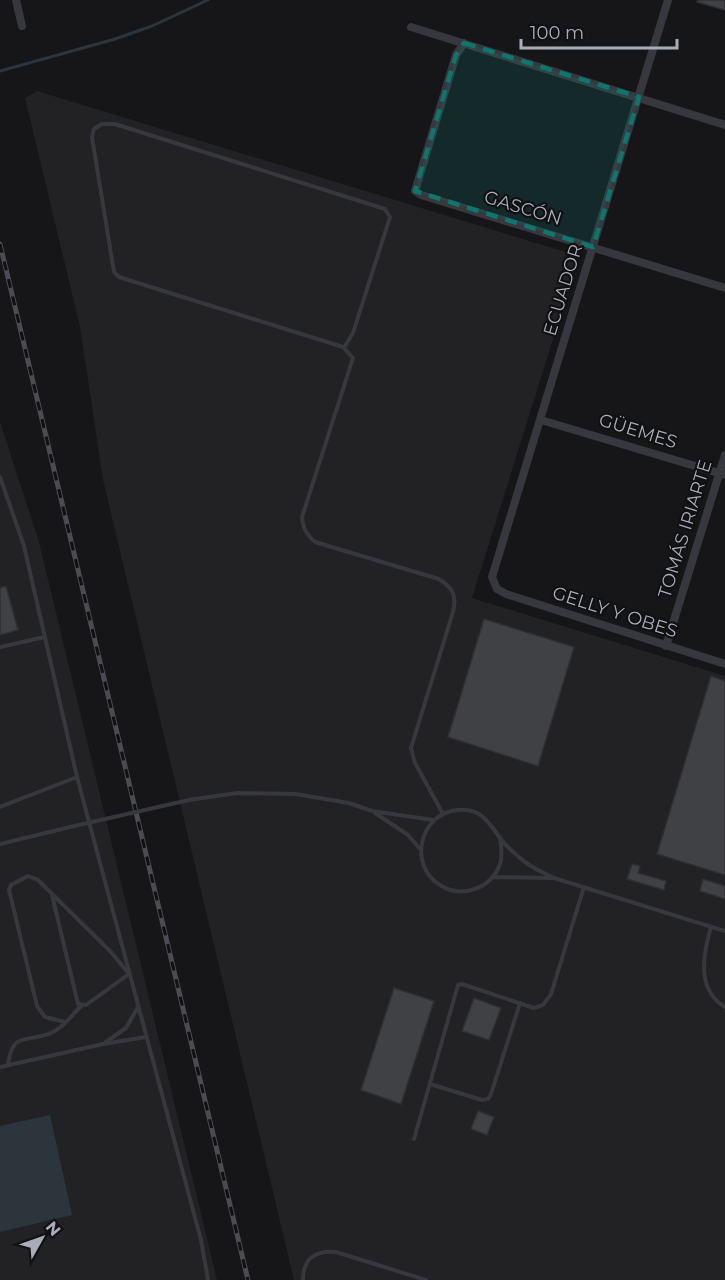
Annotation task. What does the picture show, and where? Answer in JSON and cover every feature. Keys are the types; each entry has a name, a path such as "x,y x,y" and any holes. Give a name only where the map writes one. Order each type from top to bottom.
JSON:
{"street":[{"path":"16,0 22,26"},
{"name":"ECUADOR","path":"497,589 492,578 668,0"},
{"path":"411,27 725,125"},
{"name":"GASCÓN","path":"464,43 456,55 416,191 421,195 725,288"},
{"name":"GÜEMES","path":"541,420 722,474"},
{"name":"TOMÁS IRIARTE","path":"666,646 722,474 725,455"},
{"name":"GELLY Y OBES","path":"497,589 506,594 725,664"}],"lane":[{"path":"344,348 353,333 390,217 385,209 115,124 102,124 94,129 92,137 112,261 114,272 119,278 344,348 353,358 302,517 303,527 315,542 439,579 449,585 454,594 453,612 411,748 411,755 443,814"},
{"path":"0,477 24,546 77,777 201,1240 208,1280"},
{"path":"0,647 45,637"},
{"path":"0,807 77,777"},
{"path":"0,844 189,800 237,793 286,793 325,798 372,811 434,820"},
{"path":"500,837 502,851 500,865 486,884 467,892 447,889 438,885 425,869 420,849 422,838 434,820 454,810 466,810 487,819 500,837 532,867 555,878 725,931"},
{"path":"372,811 408,836 420,849"},
{"path":"65,1022 45,1017 38,1006 9,890 10,885 28,876 38,880 111,952 129,974"},
{"path":"493,876 555,878"},
{"path":"414,1139 458,986 462,984 534,1008 543,1005 550,994 584,887"},
{"path":"52,895 77,1001 81,1006"},
{"path":"711,927 705,949 704,972 708,987 715,999 725,1007"},
{"path":"8,1065 9,1050 14,1044 53,1032 81,1006 86,1005 129,974"},
{"path":"430,1084 482,1100 488,1099 492,1094 520,1003"},
{"path":"103,1044 126,1028 138,1007"},
{"path":"0,1067 146,1037"},
{"path":"303,1280 307,1261 311,1256 326,1251 336,1252 426,1280"}],"highlighted area":[{"path":"464,43 639,97 593,247 415,191 456,55"}],"shaded area":[{"path":"37,91 579,256 472,598 725,676 725,1280 294,1280 103,480 80,327 25,98"},
{"path":"0,422 39,542 217,1280 0,1280"},
{"path":"50,1115 72,1215 0,1232 0,1126"}],"building":[{"path":"698,0 725,0 725,10 697,2"},
{"path":"6,586 18,630 0,635 0,588"},
{"path":"484,619 574,647 538,766 448,737"},
{"path":"711,676 725,681 725,875 657,854"},
{"path":"632,864 640,866 638,873 666,881 664,890 627,879"},
{"path":"703,879 725,886 725,899 700,891"},
{"path":"394,988 434,1001 401,1104 361,1090"},
{"path":"474,998 501,1008 489,1040 462,1031"},
{"path":"478,1111 494,1117 487,1135 471,1129"}],"waterway":[{"path":"0,71 115,39 152,26 208,0"}],"railway":[{"path":"0,244 248,1280"}]}
